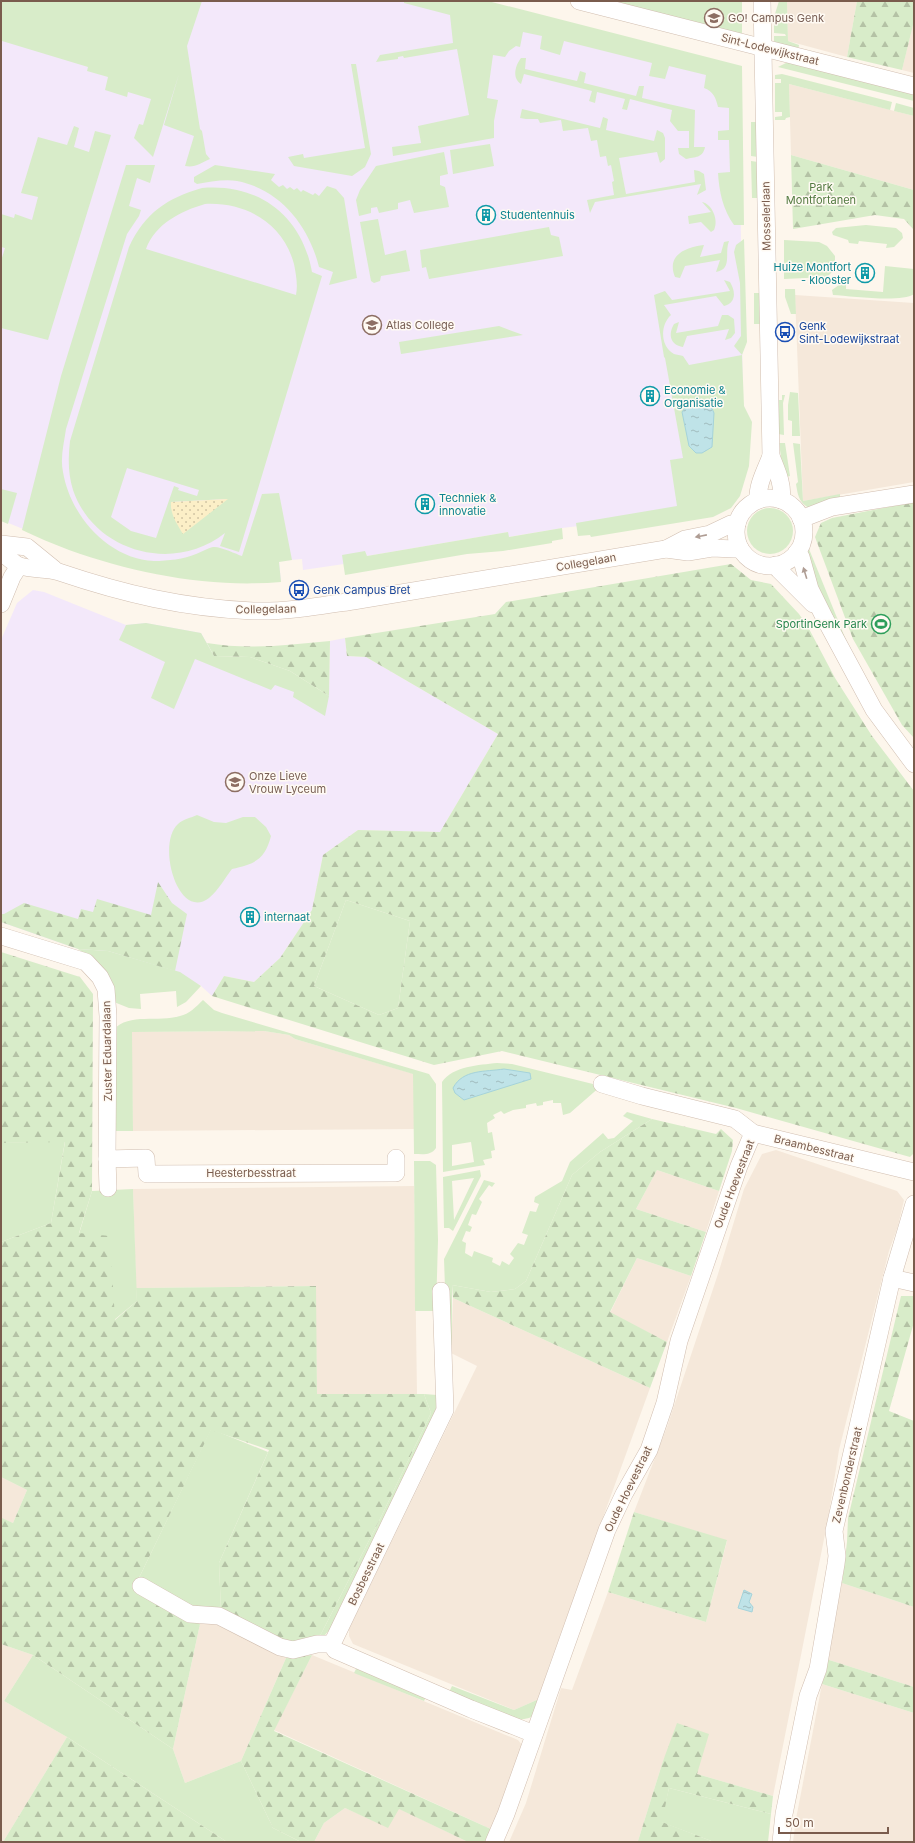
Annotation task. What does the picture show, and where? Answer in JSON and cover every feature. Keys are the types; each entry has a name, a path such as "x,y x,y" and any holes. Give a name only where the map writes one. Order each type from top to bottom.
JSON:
{"street":[{"name":"Sint-Lodewijkstraat","path":"579,1 914,86"},
{"name":"Mosselerlaan","path":"762,1 771,456 780,481 782,494 781,500"},
{"name":"Mosselerlaan","path":"758,500 761,481 771,456"},
{"path":"801,519 832,507 914,494"},
{"path":"770,498 781,500 793,508 801,519 804,529 802,542 797,552 791,558 776,565 762,565 746,556 740,548 736,532 736,524 745,509 758,500 770,498"},
{"name":"Collegelaan","path":"666,549 685,539 710,534 731,524 736,524"},
{"name":"Collegelaan","path":"1,544 19,558 116,591 154,600 208,608 254,611 301,608 347,602 666,549 688,552 712,548 740,548"},
{"path":"797,552 801,557 810,590 874,710 914,764"},
{"path":"1,604 19,558"},
{"path":"776,565 825,619"},
{"name":"Zuster Eduardalaan","path":"1,936 86,962 100,977 106,989 108,1016 108,1188"},
{"name":"Braambesstraat","path":"602,1084 642,1096 735,1119 753,1133 914,1172"},
{"name":"Oude Hoevestraat","path":"494,1842 506,1814 608,1530 624,1494 649,1450 665,1403 679,1341 739,1166 753,1133"},
{"name":"Heesterbesstraat","path":"107,1159 146,1158 147,1174 396,1173 396,1158"},
{"name":"Zevenbonderstraat","path":"781,1842 784,1814 808,1696 818,1669 836,1564 837,1556 834,1532 892,1278 914,1204"},
{"path":"892,1278 914,1283"},
{"name":"Bosbesstraat","path":"332,1644 445,1410 441,1291"},
{"path":"141,1586 190,1614 219,1616 280,1647 293,1650 317,1644 332,1644 335,1650 471,1709 534,1734"}],"shaded area":[{"name":"Atlas College","path":"1,1 447,1 739,73 743,415 715,510 562,528 508,537 508,532 367,556 365,552 344,564 303,570 302,559 279,561 281,581 77,551 1,520"},
{"path":"787,1 857,1 847,57 788,41"},
{"path":"914,20 914,73 902,70"},
{"path":"789,84 914,116 914,190 791,155"},
{"path":"795,295 914,303 914,482 803,501"},
{"name":"Onze Lieve Vrouw Lyceum","path":"33,590 44,592 126,625 146,623 201,633 214,656 329,695 330,641 345,638 347,656 366,657 498,734 440,832 358,830 323,855 312,910 280,958 254,982 224,976 212,996 200,985 132,958 108,951 78,949 1,922 1,640 17,603"},
{"path":"264,1031 289,1035 295,1039 414,1074 414,1129 133,1131 131,1032"},
{"path":"776,1150 897,1191 904,1200 898,1226 889,1251 839,1450 828,1519 773,1796 697,1774 668,1751 663,1761 638,1841 640,1842 509,1842 526,1803 561,1688 572,1690 608,1592 706,1622 727,1541 634,1512 667,1427 718,1274 744,1189 762,1154"},
{"path":"657,1170 719,1191 706,1232 636,1209"},
{"path":"414,1186 417,1394 317,1395 315,1286 136,1288 133,1189"},
{"path":"637,1258 691,1276 667,1342 610,1313"},
{"path":"453,1298 650,1388 549,1666 539,1699 514,1710 353,1644 349,1636 349,1629 477,1366 451,1353"},
{"path":"1,1477 27,1490 13,1523 1,1518"},
{"path":"842,1583 914,1607 914,1687 826,1659"},
{"path":"220,1623 286,1658 241,1761 185,1783 173,1749 200,1624"},
{"path":"1,1644 33,1655 4,1701 67,1737 3,1842 1,1842"},
{"path":"312,1655 518,1740 522,1745 493,1830 274,1730"},
{"path":"822,1684 914,1713 914,1842 793,1842 796,1819"},
{"path":"345,1808 388,1827 398,1808 468,1842 314,1842 324,1823"}],"green space":[{"path":"1,1 202,1 187,46 200,129 202,131 206,154 210,159 195,166 185,166 194,136 164,125 179,74 153,157 134,138 139,124 143,125 151,99 128,92 127,97 105,90 108,77 87,71 88,67 2,41 1,45"},
{"path":"404,1 488,1 742,66 744,225 734,225 722,200 718,173 730,172 729,140 718,140 718,131 729,130 729,108 718,107 714,95 704,88 706,75 669,66 665,79 649,76 652,63 564,41 560,55 540,49 542,36 523,32 520,47 516,46 509,51 505,57 493,55 487,98 498,100 494,121 494,138 393,156 392,147 421,143 418,126 469,115 457,49 404,58 403,56 398,57 398,59 376,62 380,55 453,43 450,15 404,3"},
{"name":"GO! Campus Genk","path":"603,1 742,1 742,33 738,33"},
{"path":"779,1 787,1 788,41 799,45 798,50 776,44 774,41 774,36 786,36 785,34 774,33 774,17"},
{"path":"857,1 914,1 914,21 902,70 847,57"},
{"path":"521,58 526,58 525,69 577,81 580,71 586,73 584,83 636,96 639,86 644,86 642,98 695,110 694,147 705,147 704,151 698,156 686,159 679,154 678,148 689,148 689,131 678,131 670,121 672,110 630,99 627,110 622,109 625,99 597,92 595,103 589,101 592,91 524,74 521,84 516,79 515,72"},
{"path":"792,62 914,94 914,101 778,67"},
{"path":"351,64 356,64 371,154 365,167 352,176 294,166 288,157 303,154 304,158 365,148"},
{"path":"782,74 892,102 890,110 789,84 790,117 786,118 785,120 775,120 775,117 782,116 782,112 775,112 775,83 781,83 781,79 775,79 775,75"},
{"path":"896,103 914,108 914,116 894,111"},
{"path":"522,109 600,128 603,117 608,119 606,130 654,141 657,130 663,133 665,138 665,159 660,163 657,152 619,158 626,194 695,182 694,170 704,174 706,190 697,195 701,184 595,202 590,213 587,200 614,195 612,182 614,181 611,165 608,166 606,156 600,157 597,140 591,141 588,128 563,131 561,120 540,123 538,119 520,118"},
{"path":"751,122 757,122 758,157 751,156"},
{"path":"74,126 79,128 74,147 89,152 95,131 111,135 48,340 1,328 1,261 5,248 1,247 1,214 14,218 15,214 32,220 38,197 21,193 38,137 67,145"},
{"path":"490,144 494,166 453,174 450,150"},
{"path":"444,152 448,174 440,176 440,185 445,187 449,207 414,213 410,200 398,203 398,209 379,213 377,207 371,208 371,213 359,216 356,200 360,190 376,166"},
{"name":"Park Montfortanen","path":"791,155 914,190 914,233 913,229 904,219 875,215 793,229"},
{"path":"751,161 758,162 759,198 752,198"},
{"path":"126,165 155,165 150,183 137,178 129,206 141,210 139,216 127,234 66,429 62,461 67,488 83,519 94,532 107,543 121,552 137,558 154,561 186,557 213,547 224,549 242,556 262,494 279,493 292,560 279,562 281,582 227,583 200,581 147,572 94,559 22,530 61,376"},
{"path":"215,165 275,174 271,180 279,187 283,185 287,189 290,187 294,190 297,188 301,192 303,190 313,195 315,193 319,196 327,186 336,189 344,198 357,278 329,285 333,272 319,267 308,237 300,224 279,201 267,192 252,185 232,180 197,184 194,182 194,177"},
{"path":"202,188 223,188 242,191 275,207 288,219 299,235 307,252 312,272 322,276 239,552 220,546 225,533 205,545 183,552 160,554 138,550 117,542 98,529 83,511 73,490 69,472 70,441 129,247 142,225 158,208 189,192","holes":["205,204 220,204 248,211 272,226 289,250 294,264 297,283 296,295 146,249 150,240 162,226 187,210","127,468 199,490 197,496 178,490 179,488 174,486 156,538 131,531 111,517","227,499 183,533 171,507 171,502"]},
{"path":"702,202 706,203 714,213 716,222 714,230 711,232 701,222 689,224 688,216 711,212"},
{"path":"378,219 385,255 406,250 410,271 381,276 380,281 374,283 371,281 360,222"},
{"path":"866,225 896,228 902,233 903,238 894,247 886,248 887,244 859,241 858,244 849,243 848,240 833,235 832,232 836,228"},
{"path":"549,227 551,235 559,237 563,256 429,279 426,267 422,268 420,250"},
{"path":"744,239 747,342 742,355 734,346 741,336 740,283 734,252 736,245"},
{"path":"784,240 819,242 827,246 835,256 835,269 827,277 784,279"},
{"path":"729,241 726,264 721,270 716,272 720,260 685,266 680,278 675,277 673,263 675,258 685,250 704,245 700,257 721,253 724,242"},
{"path":"885,266 914,269 914,294 908,297 887,299 833,295 832,290 846,280 846,289 883,292"},
{"path":"724,280 730,282 734,297 728,305 724,306 716,296 664,305 671,315 665,324 663,335 666,346 669,350 674,354 683,356 689,365 742,355 744,406 752,422 749,466 740,496 731,508 713,517 591,537 590,535 578,536 576,523 677,506 670,460 683,458 654,295 665,291 672,300 730,291"},
{"path":"785,289 795,289 796,314 791,314 785,297"},
{"path":"754,293 760,293 761,324 754,324"},
{"path":"722,315 728,315 734,319 735,333 731,338 725,340 729,329 687,336 683,347 675,344 671,338 671,332 674,324 679,322 676,333 718,326"},
{"path":"499,326 523,335 401,354 399,342"},
{"path":"790,392 798,393 800,436 792,436 792,421 788,420"},
{"path":"782,395 785,395 783,403 784,435 778,434 776,400 782,400"},
{"path":"779,443 785,443 790,476 784,478"},
{"path":"793,443 800,444 803,501 840,494 840,500 811,509 802,502 798,496 796,484 798,482"},
{"path":"1,489 17,493 8,524 1,521"},
{"name":"SportinGenk Park","path":"914,502 914,738 902,725 853,639 815,537 821,523 832,518"},
{"path":"770,508 783,512 789,518 793,531 789,544 783,550 770,554 757,550 751,544 747,531 751,518 757,512"},
{"path":"562,528 563,539 552,541 552,543 503,551 467,554 345,575 342,555 365,551 367,556 508,532 509,537"},
{"path":"809,549 848,645 818,596 805,556"},
{"path":"731,564 751,580 771,584 799,614 808,627 835,678 872,736 914,791 914,1153 910,1157 736,1108 502,1051 434,1065 212,996 224,976 254,982 280,958 312,910 323,855 358,830 440,832 498,734 366,657 347,656 345,638 495,614 506,602","holes":["346,900 410,921 398,1008 379,1015 314,986"]},
{"path":"146,623 201,633 214,656 250,657 290,671 329,696 325,716 293,697 294,692 275,685 271,690 195,659 174,709 151,698 165,662 119,640 126,625"},
{"path":"330,641 329,696 290,671 250,657 214,656 207,643 253,646"},
{"path":"197,815 214,822 226,823 243,817 255,817 266,827 271,836 269,844 258,860 232,869 209,898 198,903 188,899 180,890 174,878 170,863 169,847 172,834 178,824"},
{"path":"158,882 172,903 187,914 175,971 108,951 78,949 1,922 1,914 4,914 24,903 78,919 81,909 93,912 97,899 151,915"},
{"path":"346,900 410,921 398,1008 379,1015 314,986"},
{"path":"78,949 108,951 180,972 201,986 186,1002 177,1007 176,991 140,994 141,1009 129,1008 114,1002 98,963"},
{"path":"1,952 80,977 93,994 92,1191 79,1233 110,1236 115,1320 137,1301 136,1288 316,1286 317,1394 424,1394 431,1413 379,1521 321,1634 310,1642 293,1647 221,1611 219,1563 269,1450 211,1430 135,1586 200,1624 173,1749 33,1655 1,1644 1,1521 2,1518 13,1523 27,1490 1,1477 1,1242 51,1223 65,1142 1,1143"},
{"path":"203,1000 214,1010 222,1013 429,1074 436,1084 436,1148 434,1151 429,1153 414,1154 413,1074 295,1039 289,1035 264,1031 132,1032 133,1131 113,1131 113,1030 128,1021 172,1018 186,1014"},
{"path":"497,1063 512,1064 601,1086 570,1113 563,1115 561,1103 553,1103 553,1100 543,1102 543,1105 537,1106 536,1103 526,1105 526,1108 513,1110 504,1114 501,1111 493,1115 495,1118 487,1123 488,1133 492,1132 495,1150 491,1151 492,1158 483,1160 485,1165 443,1172 442,1082 459,1069","holes":["471,1142 474,1162 452,1166 452,1145"]},
{"path":"627,1112 652,1119 600,1152 572,1175 526,1281 515,1289 491,1292 452,1285 452,1345 447,1345 444,1259 484,1180 495,1183 492,1187 489,1185 479,1199 482,1202 476,1215 472,1214 468,1225 472,1227 470,1232 466,1231 462,1241 466,1243 465,1253 472,1257 474,1251 493,1258 492,1262 500,1266 502,1261 509,1265 514,1258 510,1254 518,1243 524,1245 528,1235 522,1233 530,1211 536,1212 539,1204 534,1202 535,1197 562,1181 570,1162 603,1133 608,1139 614,1138 633,1121 623,1116"},
{"path":"652,1119 716,1134 721,1129 733,1140 732,1151 719,1191 657,1170 636,1209 706,1232 691,1276 637,1258 610,1312 667,1342 650,1388 453,1298 452,1285 491,1292 515,1289 526,1281 572,1175 600,1152"},
{"path":"65,1141 51,1223 1,1242 1,1143"},
{"path":"414,1161 430,1161 436,1165 438,1240 436,1311 415,1311"},
{"path":"480,1170 481,1176 453,1231 449,1228 444,1228 443,1177","holes":["474,1178 454,1220 452,1181"]},
{"path":"133,1189 137,1301 114,1320 112,1289 79,1234 92,1191"},
{"path":"901,1296 914,1296 914,1322 889,1411 914,1421 914,1607 842,1583 847,1542 848,1518"},
{"path":"424,1394 437,1395 437,1408 331,1628 325,1635 314,1639 321,1634 379,1521 431,1413"},
{"path":"211,1429 268,1452 219,1563 221,1611 191,1612 138,1580"},
{"path":"634,1512 727,1540 706,1622 608,1592"},
{"path":"33,1655 173,1749 185,1783 241,1761 273,1828 301,1842 227,1842 67,1737 4,1701"},
{"path":"312,1655 274,1731 493,1830 486,1842 468,1842 399,1809 388,1828 345,1808 324,1823 314,1842 301,1842 273,1828 241,1761 286,1658"},
{"path":"826,1659 914,1687 914,1713 822,1684"},
{"path":"358,1665 427,1694 424,1701 354,1673"},
{"path":"452,1686 514,1710 539,1699 535,1715 519,1720 449,1692"},
{"path":"677,1723 709,1734 697,1774 773,1796 771,1814 669,1788 662,1822 714,1842 638,1841 663,1761"},
{"path":"67,1737 227,1842 3,1842"},
{"path":"669,1788 771,1814 768,1842 714,1842 661,1822"}],"sand":[{"path":"228,499 183,534 174,519 171,502"}],"water":[{"path":"700,399 709,402 714,413 712,447 702,453 696,453 689,446 682,412 691,400"},
{"path":"504,1069 530,1073 531,1079 464,1100 455,1093 453,1088 457,1082 469,1074"},
{"path":"744,1590 752,1594 749,1602 753,1607 752,1612 738,1608"}],"place":[{"name":"GO! Campus Genk","path":"714,18"},
{"name":"Studentenhuis","path":"486,215"},
{"name":"Huize Montfort - klooster","path":"865,273"},
{"name":"Atlas College","path":"372,325"},
{"name":"Genk Sint-Lodewijkstraat","path":"785,332"},
{"name":"Economie & Organisatie","path":"650,396"},
{"name":"Techniek & innovatie","path":"425,504"},
{"name":"Genk Campus Bret","path":"299,590"},
{"name":"SportinGenk Park","path":"881,624"},
{"name":"Onze Lieve Vrouw Lyceum","path":"235,782"},
{"name":"internaat","path":"250,917"}]}
